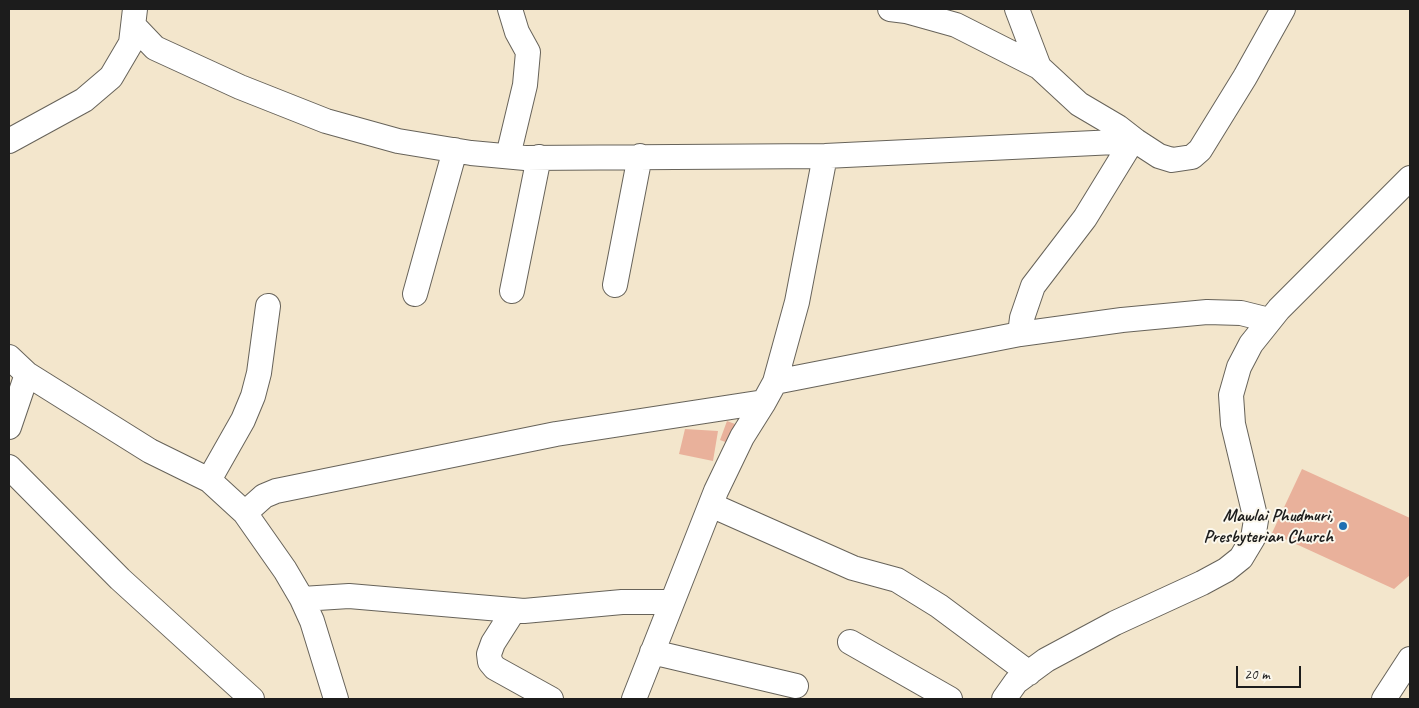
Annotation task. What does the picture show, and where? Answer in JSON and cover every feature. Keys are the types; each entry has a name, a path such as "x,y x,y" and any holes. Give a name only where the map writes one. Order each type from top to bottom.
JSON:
{"street":[{"path":"508,156 524,85 528,52 517,32 510,9"},
{"path":"890,9 906,10 956,24 1039,67 1079,104 1118,127 1133,142 1159,156 1172,160 1192,157 1200,150 1245,77 1283,9"},
{"path":"1017,9 1039,67"},
{"path":"134,17 155,48 240,87 326,120 398,141 455,150 508,156 539,157 825,156 1133,142"},
{"path":"9,141 84,100 111,77 131,43 134,17"},
{"path":"1020,334 1022,318 1033,286 1085,218 1133,142"},
{"path":"415,294 455,150"},
{"path":"615,285 640,156"},
{"path":"634,699 711,505 742,437 775,382 796,302 825,156"},
{"path":"512,291 539,157"},
{"path":"1004,699 1016,682 1046,660 1115,623 1210,579 1226,570 1241,558 1253,538 1256,520 1233,424 1231,395 1239,367 1250,344 1269,320 1410,178"},
{"path":"209,480 243,420 253,396 259,373 268,306"},
{"path":"775,382 1020,334 1122,320 1207,312 1241,313 1269,320"},
{"path":"9,357 27,374 150,450 209,480 245,513 286,570 302,599 312,621 336,699"},
{"path":"9,427 27,374"},
{"path":"245,513 264,496 276,491 354,474 556,434 764,402"},
{"path":"9,467 127,586 252,699"},
{"path":"711,505 853,568 897,580 939,606 1028,673"},
{"path":"302,599 349,596 514,610 550,610 622,602 672,602"},
{"path":"514,610 493,643 489,654 490,662 495,668 551,699"},
{"path":"850,642 950,699"},
{"path":"652,652 796,686"},
{"path":"1384,699 1410,658"}],"building":[{"path":"727,421 735,424 728,443 720,440"},
{"path":"685,429 718,431 713,461 679,454"},
{"name":"Mawlai Phudmuri, Presbyterian Church","path":"1302,469 1410,518 1410,575 1394,589 1272,533"}],"place":[{"name":"Mawlai Phudmuri, Presbyterian Church","path":"1343,526"}]}
